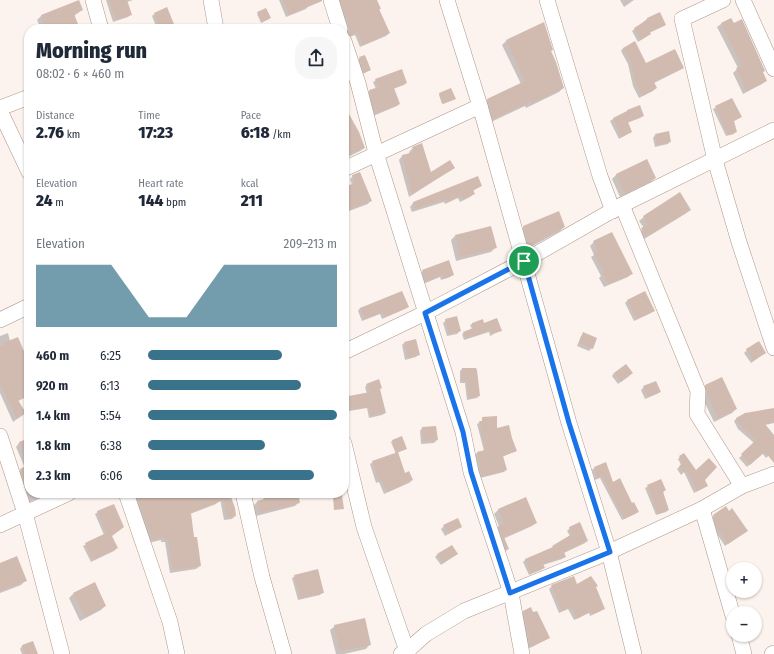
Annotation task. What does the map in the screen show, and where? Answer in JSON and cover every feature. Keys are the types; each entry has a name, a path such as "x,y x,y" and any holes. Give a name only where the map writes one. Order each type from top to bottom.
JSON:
{"street":[{"path":"93,0 100,24"},
{"path":"211,0 212,24"},
{"path":"331,0 338,24"},
{"path":"447,0 480,106 569,423 610,552 634,654"},
{"path":"547,0 598,168 698,392 698,414 742,486"},
{"path":"723,0 682,19 715,160 738,242 774,348"},
{"path":"743,0 774,69"},
{"path":"349,56 358,83 376,153 463,432 471,472 510,593 522,654"},
{"path":"24,99 0,110 24,161"},
{"path":"349,166 480,106"},
{"path":"349,350 425,313 524,261 617,208 774,130"},
{"path":"0,320 24,308"},
{"path":"0,436 25,513 62,654"},
{"path":"349,464 364,527 406,653 426,634 464,611 610,552 702,509 742,486 774,474"},
{"path":"0,525 58,498"},
{"path":"128,498 170,622 177,654"},
{"path":"244,498 262,577 284,654"},
{"path":"702,509 730,606"},
{"path":"740,642 744,654"}],"building":[{"path":"79,0 83,10 74,14 78,24 44,24 41,15"},
{"path":"109,0 127,0 132,15 116,20"},
{"path":"283,0 322,0 322,1 289,15"},
{"path":"340,0 377,0 381,9 379,9 390,33 363,45 358,32 351,36 349,34 348,24"},
{"path":"167,7 174,24 159,24 154,13"},
{"path":"266,8 271,18 262,22 257,12"},
{"path":"660,12 666,25 650,32 651,34 641,40 634,28 647,20 647,18"},
{"path":"731,18 734,23 742,19 765,71 763,72 767,81 747,91 736,68 742,66 721,23"},
{"path":"544,22 553,50 551,51 564,88 531,104 530,102 493,119 487,99 525,81 506,40"},
{"path":"635,41 646,63 675,49 684,68 654,82 657,88 642,96 636,83 630,61 623,48"},
{"path":"365,55 371,70 364,73 359,57"},
{"path":"402,69 407,83 394,88 400,104 375,114 369,90 379,87 375,79"},
{"path":"451,88 456,99 443,104 439,93"},
{"path":"732,98 742,117 734,121 737,132 728,135 715,106"},
{"path":"640,105 644,116 628,122 632,132 622,137 613,118"},
{"path":"349,114 359,132 365,148 349,155"},
{"path":"669,131 671,142 657,145 655,134"},
{"path":"422,143 431,172 450,160 455,168 412,194 402,155 414,152 412,147"},
{"path":"647,159 656,178 625,194 616,174"},
{"path":"360,172 372,201 351,209 349,204 349,185 355,183 352,175"},
{"path":"478,176 482,186 473,190 475,194 463,199 462,195 448,202 447,199 415,209 413,202"},
{"path":"680,192 691,210 645,237 641,228 648,225 643,216"},
{"path":"559,211 565,227 529,247 523,226"},
{"path":"491,226 497,248 460,257 455,235"},
{"path":"612,232 633,274 608,284 602,273 604,272 594,253 598,251 593,241"},
{"path":"449,260 454,275 444,279 442,275 426,282 422,270"},
{"path":"402,291 409,307 385,317 383,312 365,319 360,308"},
{"path":"645,291 655,311 637,319 627,300"},
{"path":"457,316 461,331 449,334 445,319"},
{"path":"497,318 502,331 492,334 490,330 466,339 463,332 473,328 472,323 483,319 484,323"},
{"path":"583,332 597,338 593,349 579,343"},
{"path":"18,337 24,351 24,397 18,400 24,410 24,414 17,419 0,383 0,347 4,345 3,343"},
{"path":"416,339 420,355 408,358 404,342"},
{"path":"759,341 766,353 753,361 746,349"},
{"path":"626,364 633,373 621,382 614,373"},
{"path":"462,368 476,368 480,396 469,398 467,381 461,381"},
{"path":"722,377 737,409 718,418 707,394 705,385"},
{"path":"379,379 386,413 371,416 369,407 351,410 349,396 370,392 366,384"},
{"path":"656,381 661,392 648,397 643,386"},
{"path":"774,408 774,422 765,424 774,435 774,463 765,452 750,465 741,454 756,440 741,426 736,418 745,413"},
{"path":"497,416 497,428 509,425 517,451 503,456 507,470 482,477 477,452 485,450 479,421 482,421 482,417"},
{"path":"436,426 438,440 423,441 422,427"},
{"path":"402,436 407,449 396,453 392,440"},
{"path":"24,440 24,455 19,442"},
{"path":"398,452 405,473 409,471 413,480 387,492 382,480 379,481 372,461"},
{"path":"684,453 696,470 709,458 717,467 705,480 708,486 697,491 687,471 684,473 679,466 683,463 679,456"},
{"path":"606,462 613,482 620,478 632,503 634,502 639,512 624,519 602,476 597,478 594,467"},
{"path":"24,467 24,481 20,469"},
{"path":"661,479 666,490 663,492 669,510 658,514 647,485"},
{"path":"526,497 537,523 504,537 509,549 506,550 498,526 504,524 498,509"},
{"path":"138,498 231,498 236,516 227,518 224,500 191,513 194,537 197,537 201,566 173,570 168,539 165,539 164,537 152,540"},
{"path":"268,498 299,498 300,503 260,513 257,501"},
{"path":"333,498 342,498 344,509 334,510"},
{"path":"114,504 124,527 112,536 118,548 93,560 85,543 106,533 97,511"},
{"path":"726,506 729,511 732,508 748,531 728,544 717,528 713,515"},
{"path":"458,518 462,527 448,534 443,525"},
{"path":"580,522 588,541 564,552 566,557 543,564 545,568 531,573 525,559 553,547 552,546 572,534 569,527"},
{"path":"452,545 458,554 443,563 437,554"},
{"path":"17,556 27,581 0,591 0,563"},
{"path":"318,569 324,593 301,598 294,575"},
{"path":"574,576 577,584 591,576 598,586 596,587 605,609 593,614 591,611 577,619 571,607 562,611 551,585"},
{"path":"95,582 106,606 85,617 73,593"},
{"path":"531,607 533,612 537,611 550,638 531,647 523,611"},
{"path":"365,618 371,645 340,651 334,625"},
{"path":"33,641 38,654 25,654 22,645"}],"route":[{"path":"524,261 569,423 610,552 510,593 471,472 463,432 425,313 524,261"}]}
